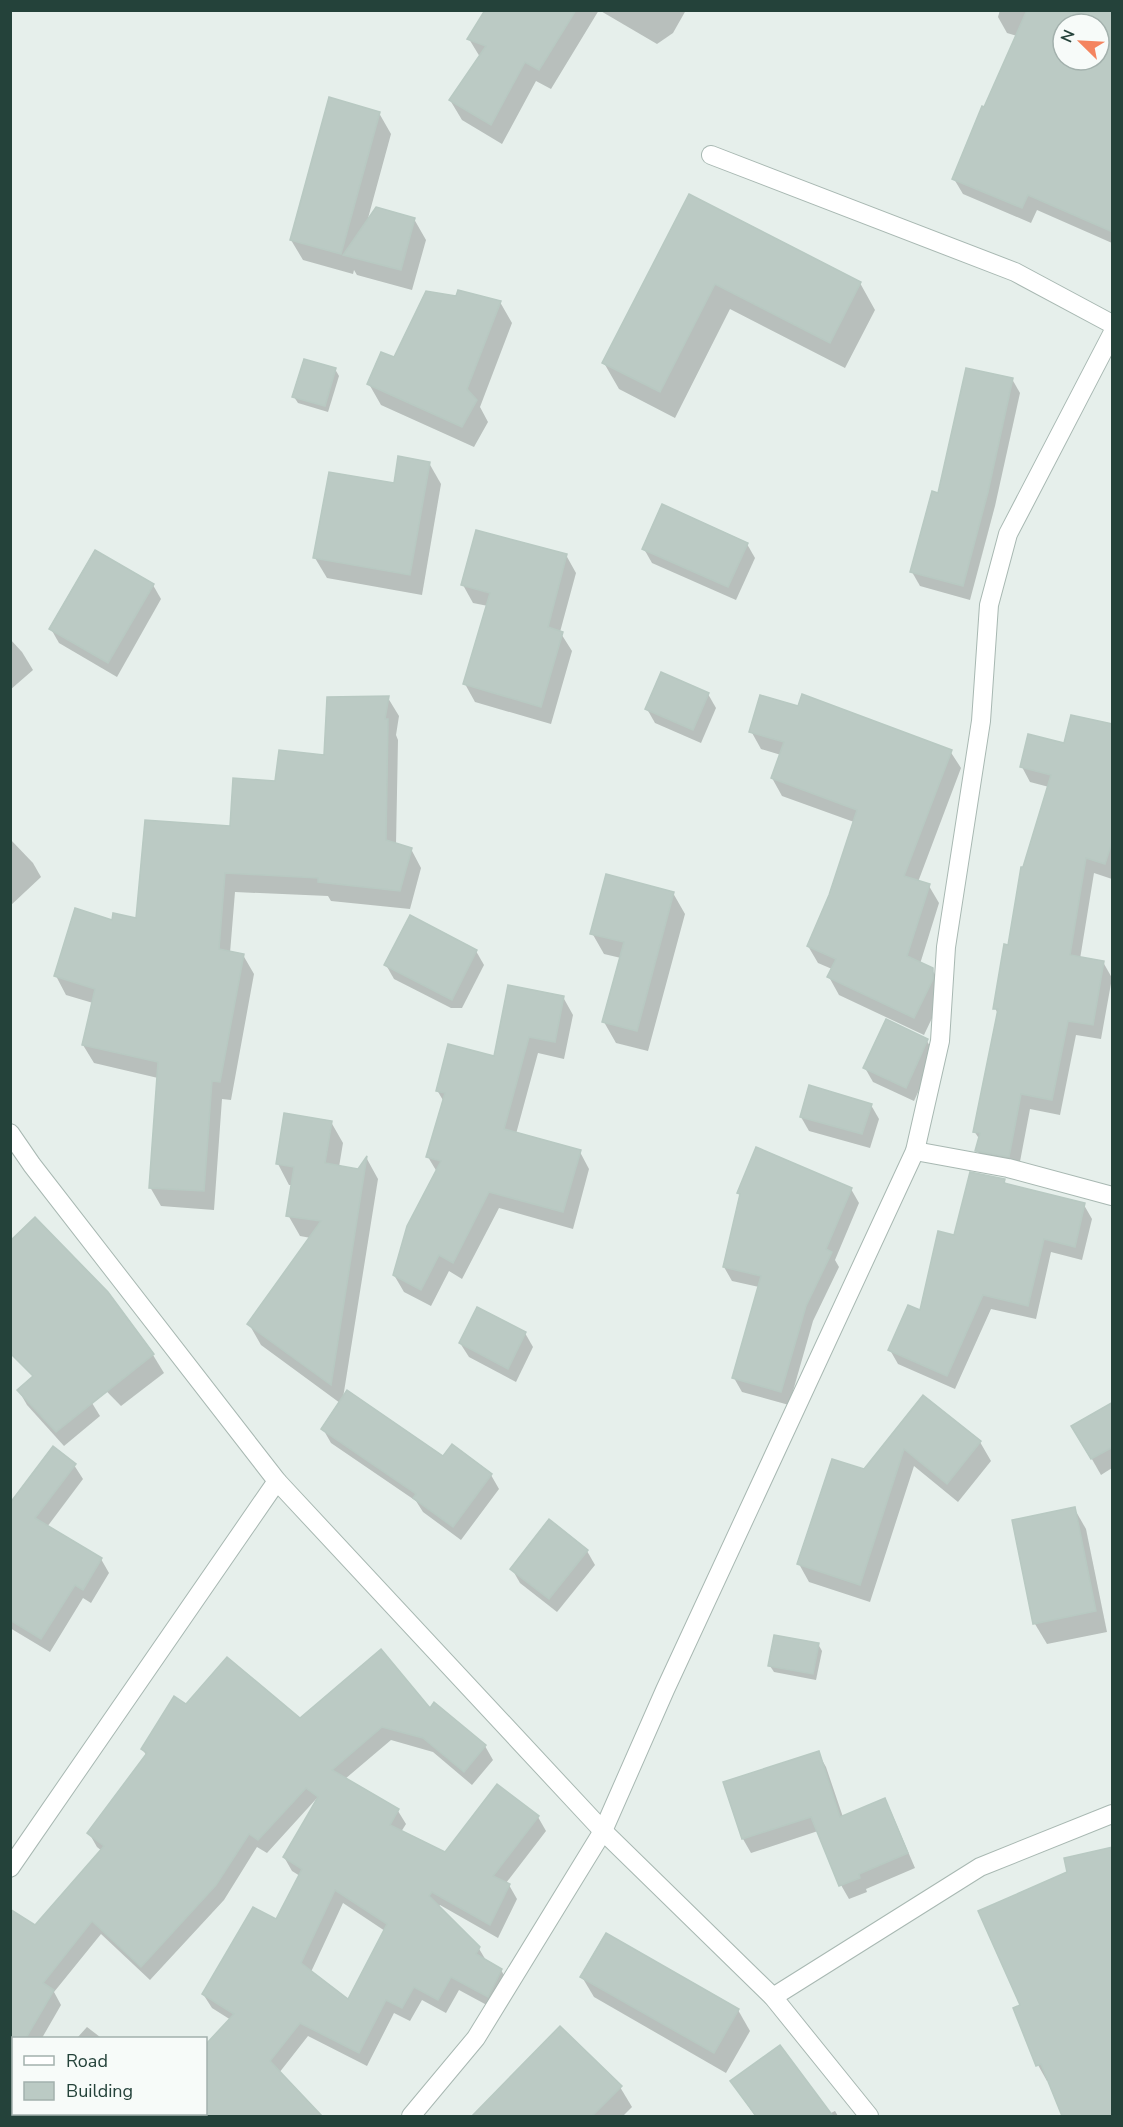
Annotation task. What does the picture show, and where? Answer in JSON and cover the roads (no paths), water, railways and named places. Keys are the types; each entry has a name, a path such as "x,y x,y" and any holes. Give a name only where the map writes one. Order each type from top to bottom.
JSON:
{"street":[{"path":"711,155 1015,272 1113,324"},
{"path":"411,2116 476,2038 603,1831 670,1679 915,1151 940,1041 946,947 981,721 989,605 1008,534 1113,334"},
{"path":"10,1133 32,1165 277,1481 603,1831 773,1997 869,2116"},
{"path":"915,1151 1008,1168 1113,1197"},
{"path":"10,1868 277,1481"},
{"path":"773,1997 981,1867 1113,1814"}]}
